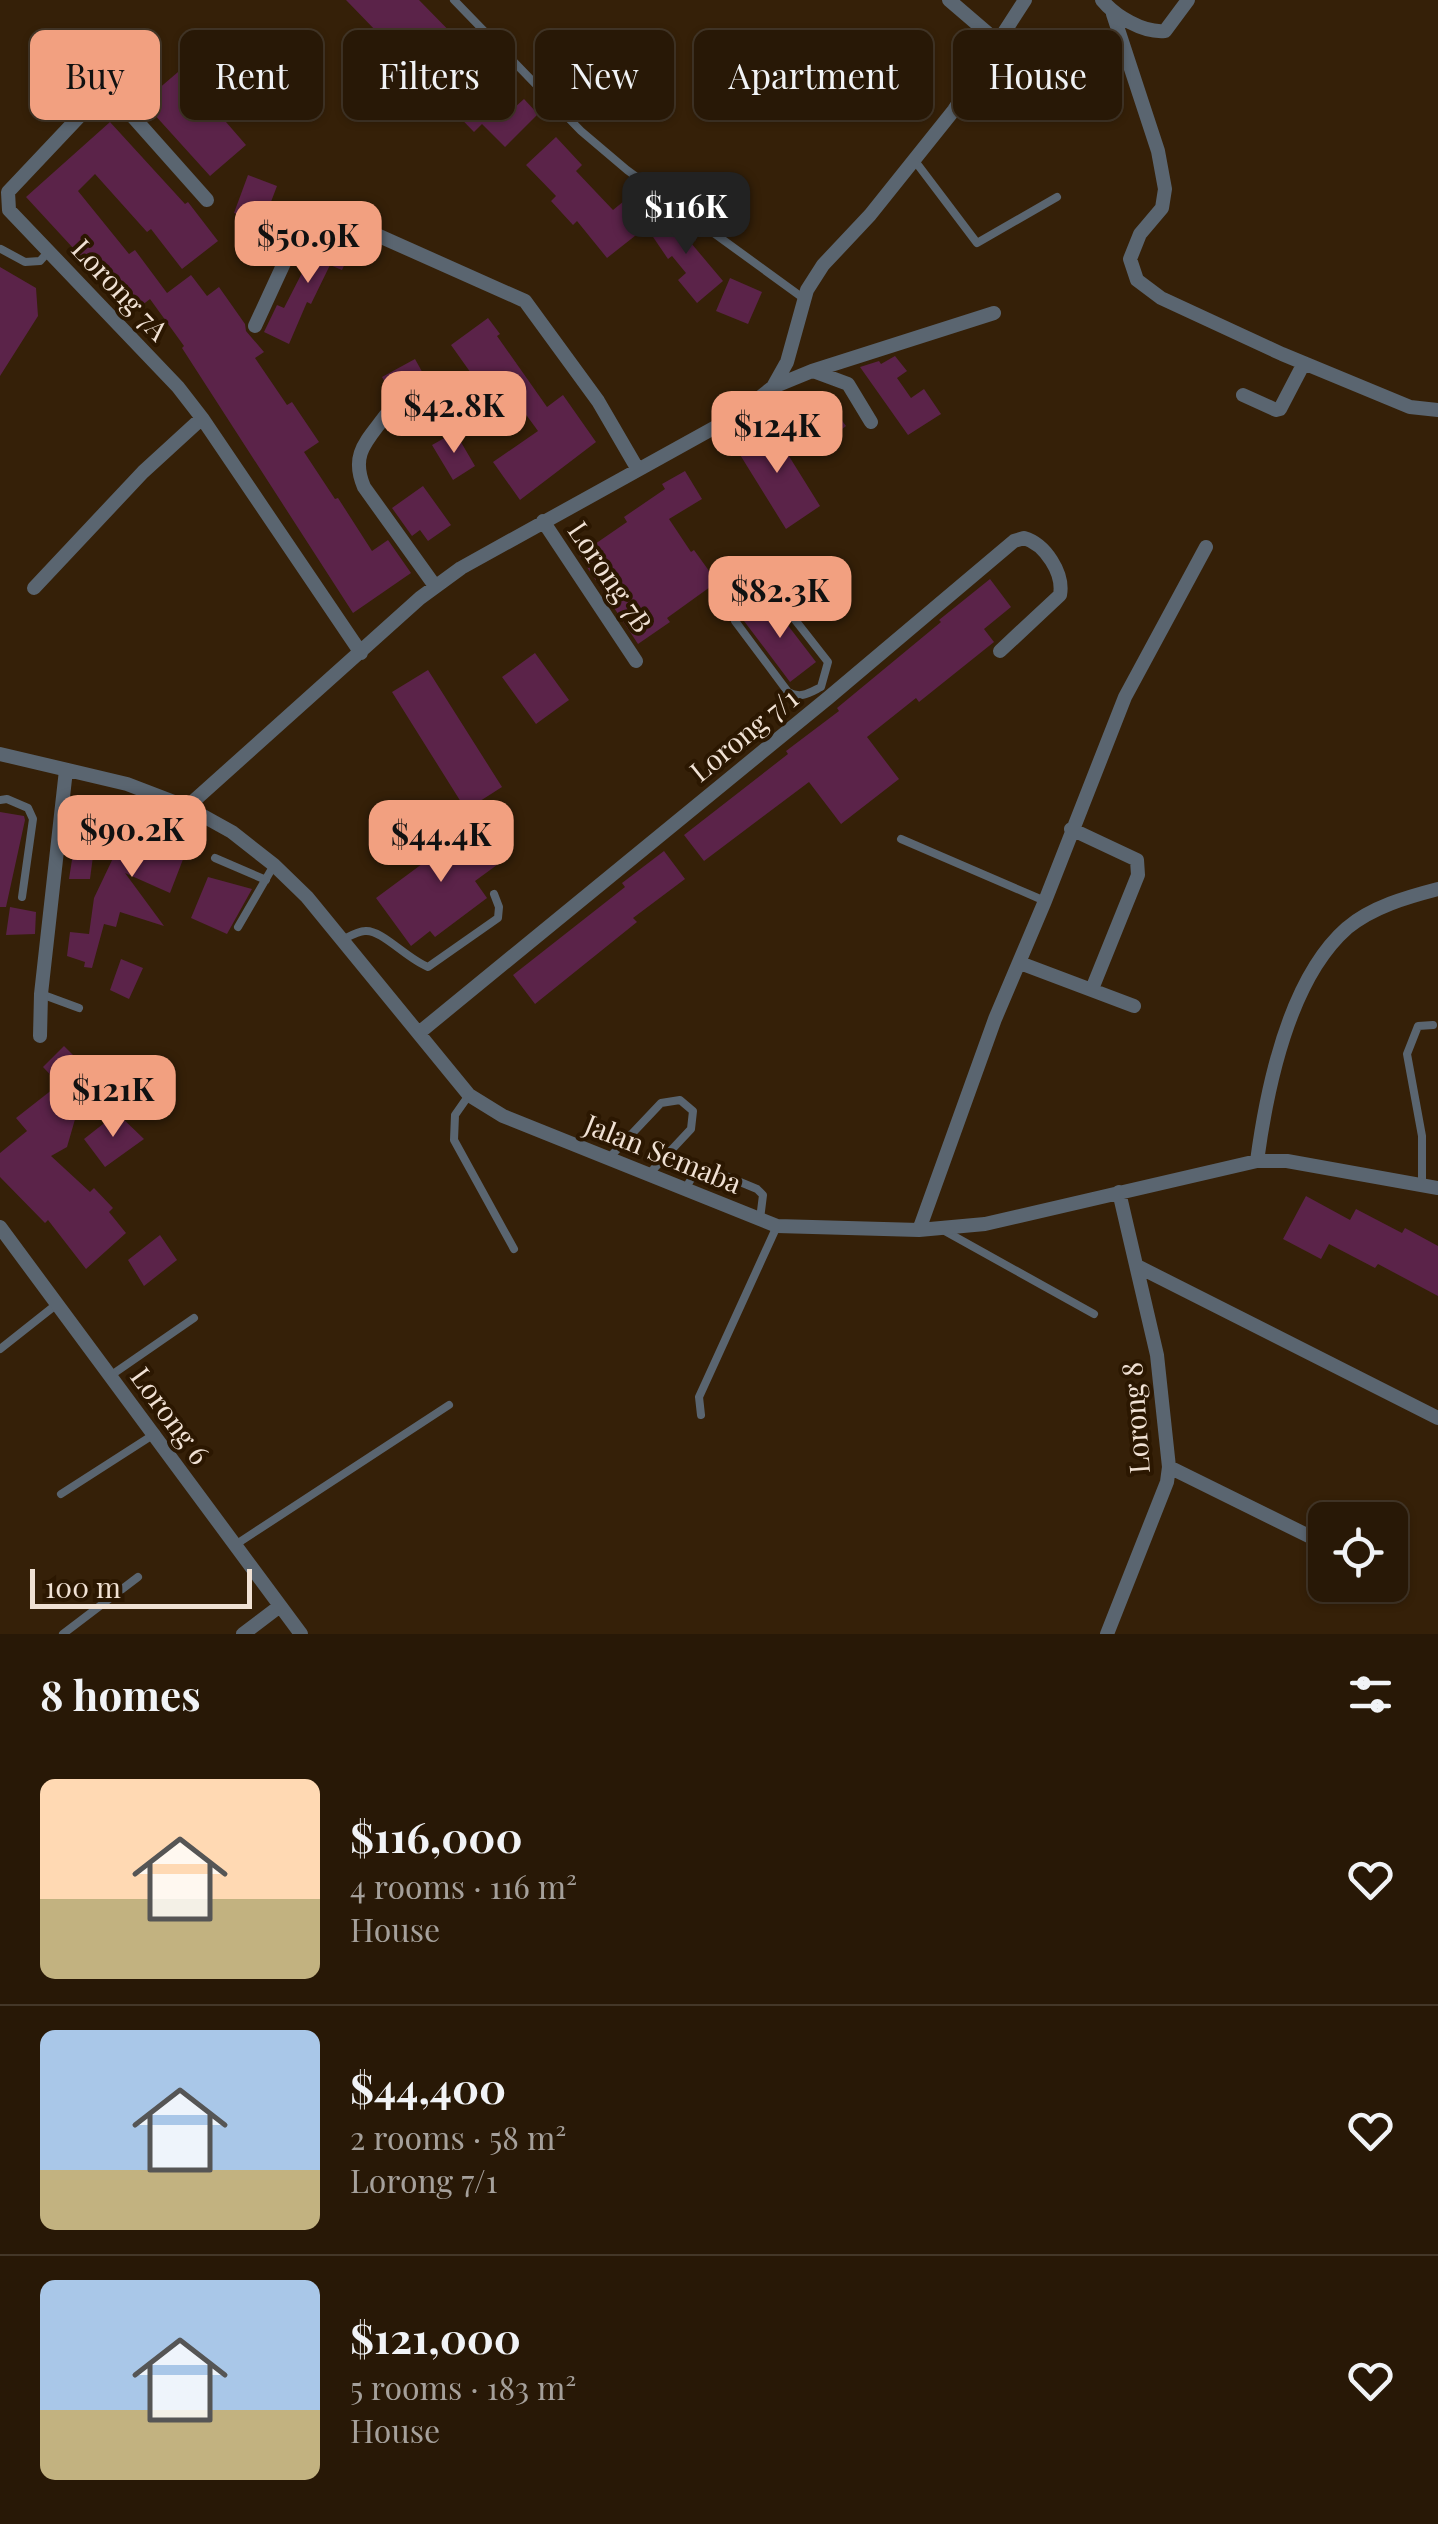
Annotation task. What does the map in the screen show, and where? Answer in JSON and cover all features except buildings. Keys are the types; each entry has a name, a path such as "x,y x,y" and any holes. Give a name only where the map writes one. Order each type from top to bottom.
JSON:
{"street":[{"path":"949,0 984,30"},
{"path":"1006,30 1025,0"},
{"path":"1102,0 1113,14 1158,152 1165,190 1162,208 1140,234 1130,259 1137,280 1161,298 1304,363 1410,407 1438,410"},
{"path":"1113,14 1157,32 1165,31 1188,0"},
{"name":"Lorong 7A","path":"206,200 127,110 110,99 93,102 8,192 9,210 178,387 202,418 361,653"},
{"path":"774,386 787,362 805,300 823,265 870,215 953,111"},
{"path":"255,326 302,224 323,210 526,301 598,401 637,468"},
{"path":"187,808 461,568 739,414 774,386 994,313"},
{"path":"1243,396 1280,409 1304,363"},
{"path":"812,371 848,384 872,422"},
{"path":"386,415 358,454 358,472 364,487 436,586"},
{"path":"34,588 143,472 202,418"},
{"name":"Lorong 7B","path":"543,521 636,661"},
{"name":"Lorong 7/1","path":"420,1032 825,693 1002,551 1024,538 1041,548 1062,580 1062,588 1000,651"},
{"path":"919,1230 995,1018 1139,666 1206,548"},
{"name":"Jalan Semaba","path":"0,754 127,784 187,808 232,832 274,864 307,897 469,1096 503,1116 777,1226 919,1230 985,1224 1257,1161 1286,1162 1438,1188"},
{"path":"40,1036 41,994 66,770"},
{"path":"1071,829 1138,860 1138,874 1092,989"},
{"path":"1257,1161 1262,1120 1283,1041 1311,975 1329,946 1375,910 1438,889"},
{"path":"1020,964 1134,1006"},
{"name":"Lorong 8","path":"1108,1634 1167,1482 1169,1466 1160,1371 1119,1192"},
{"name":"Lorong 6","path":"0,1227 301,1634"},
{"path":"1137,1266 1438,1418"},
{"path":"1169,1466 1308,1536"},
{"path":"243,1634 280,1606"}],"lane":[{"path":"454,0 581,131 805,300"},
{"path":"914,160 977,243 1057,197"},
{"path":"1,250 25,262 40,261 49,252"},
{"path":"774,592 828,662 825,693 796,696 788,692 741,632 735,621 740,613 763,595 774,592"},
{"path":"0,800 8,799 28,808 32,820 22,897"},
{"path":"901,839 1045,902"},
{"path":"214,858 266,880"},
{"path":"238,927 274,864"},
{"path":"342,940 366,930 382,934 401,953 428,967 498,918 494,894"},
{"path":"41,994 79,1008"},
{"path":"1422,1185 1422,1136 1406,1054 1418,1026 1432,1025"},
{"path":"469,1096 454,1115 454,1140 514,1248"},
{"path":"608,1159 661,1104 680,1100 693,1111 691,1129 648,1175"},
{"path":"685,1189 696,1170 704,1166 757,1189 763,1195 760,1220"},
{"path":"701,1415 698,1397 777,1226"},
{"path":"940,1228 1094,1314"},
{"path":"0,1349 57,1304"},
{"path":"110,1376 194,1318"},
{"path":"234,1546 450,1405"},
{"path":"61,1494 156,1434"},
{"path":"64,1634 138,1576"}]}
